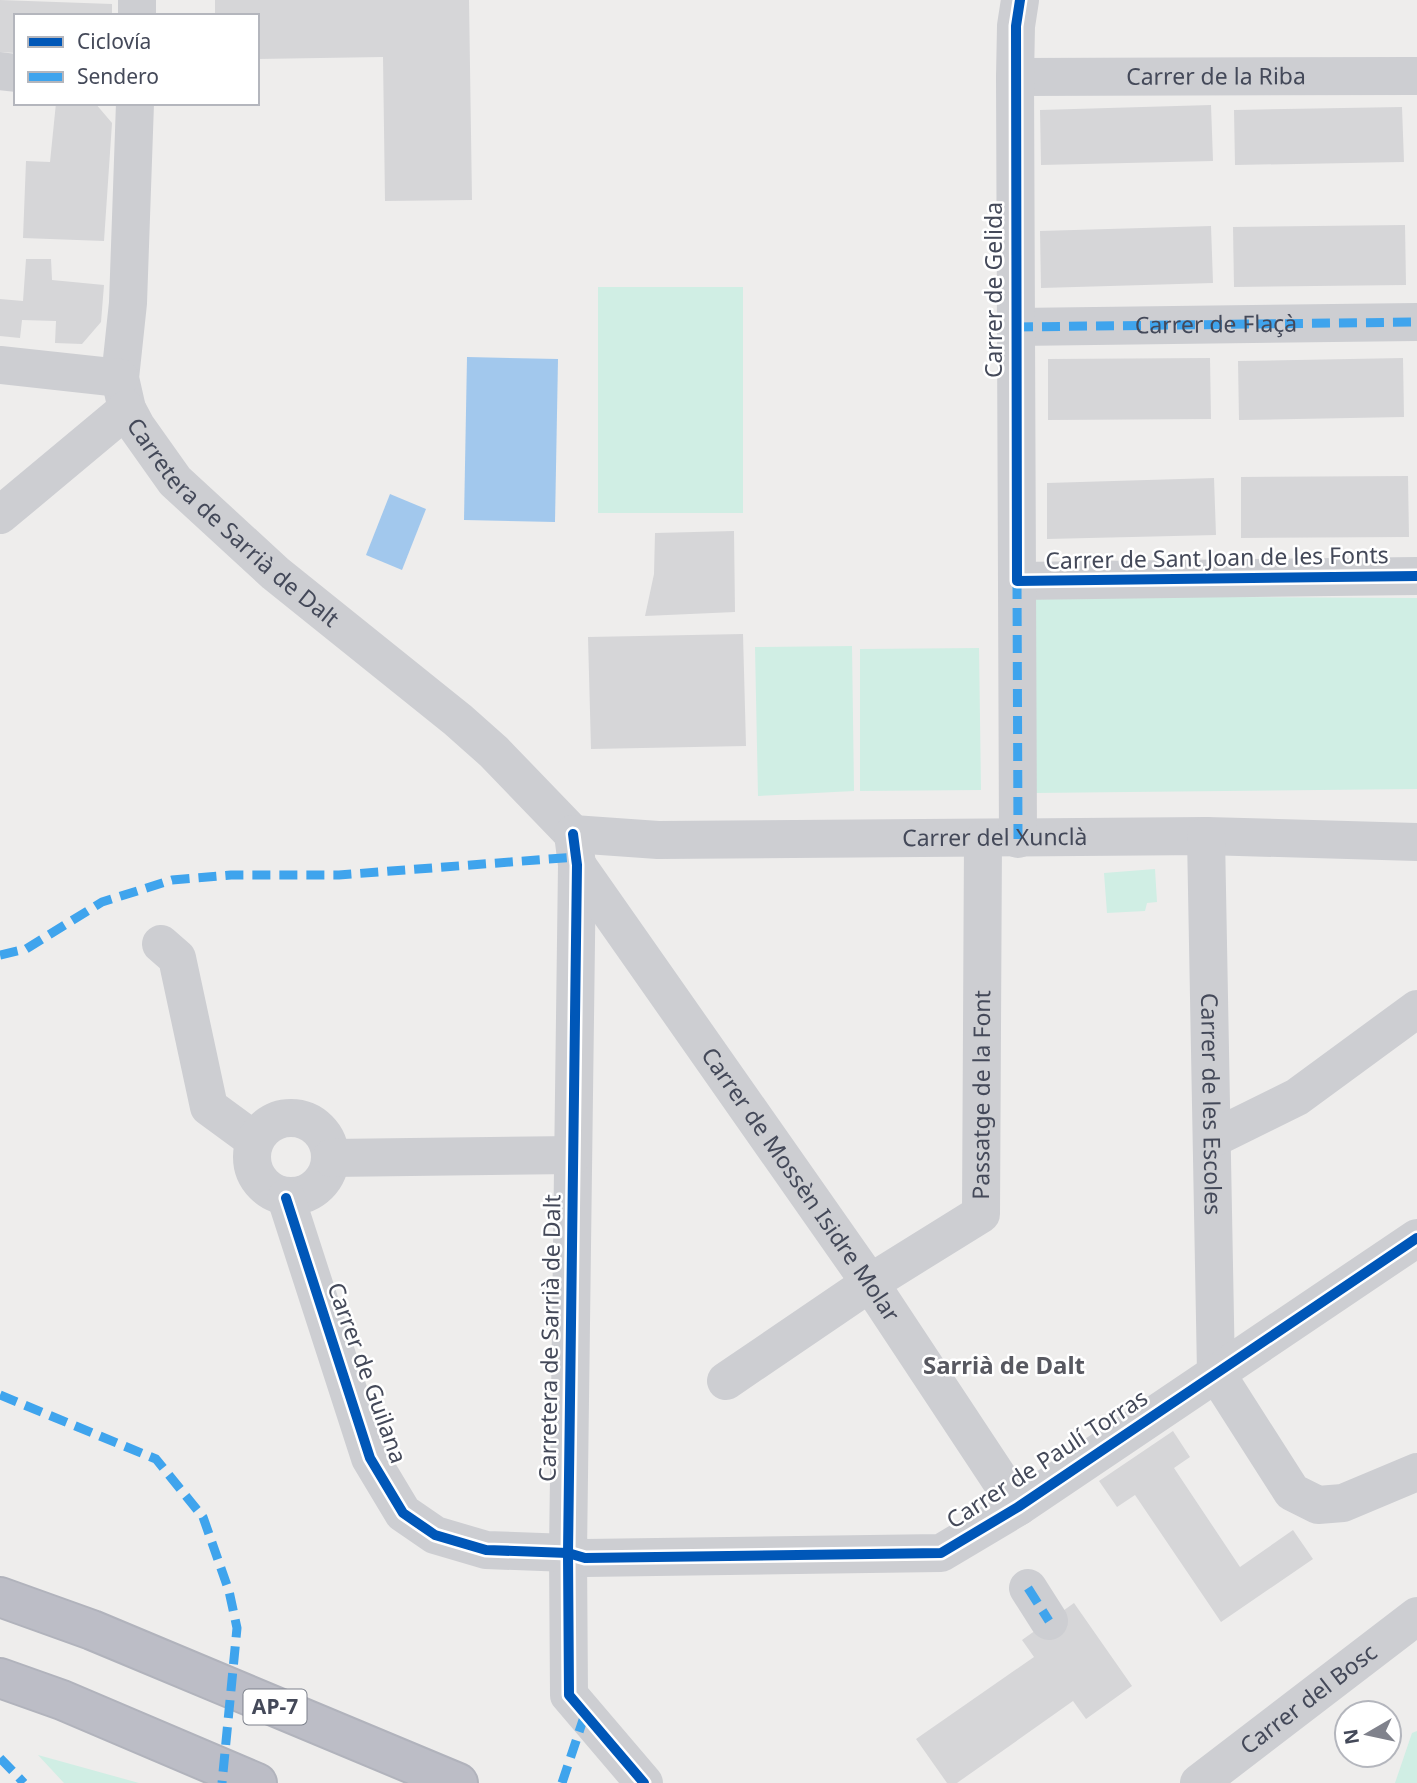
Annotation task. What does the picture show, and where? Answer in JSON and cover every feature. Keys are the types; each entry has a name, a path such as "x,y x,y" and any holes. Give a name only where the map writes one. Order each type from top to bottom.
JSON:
{"highway":[{"name":"AP-7","path":"0,1597 92,1630 458,1783"},
{"path":"0,1678 62,1700 257,1783"}],"street":[{"name":"Carrer de Gelida","path":"1001,839 1017,581 1015,77 1016,26 1020,0"},
{"name":"Carrer de la Riba","path":"1015,77 1417,76"},
{"path":"0,515 124,393 135,105"},
{"name":"Carrer de Flaçà","path":"1015,327 1417,322"},
{"path":"0,365 124,393"},
{"name":"Carretera de Sarrià de Dalt","path":"124,393 136,426 175,481 275,573 467,728 575,850 569,1695 644,1783"},
{"name":"Carrer de Sant Joan de les Fonts","path":"1017,581 1417,576"},
{"name":"Carrer del Xunclà","path":"575,850 658,840 1206,836 1417,842"},
{"name":"Carrer de les Escoles","path":"1206,836 1216,1373"},
{"name":"Passatge de la Font","path":"726,1381 870,1283 981,1214 1001,839"},
{"name":"Carrer de Mossèn Isidre Molar","path":"575,850 870,1283 1018,1507"},
{"path":"160,944 177,958 209,1107 254,1140"},
{"path":"1212,1139 1297,1097 1417,1009"},
{"path":"300,1117 323,1132 331,1158 325,1180 308,1194 286,1198 263,1187 251,1165 254,1140 273,1120 300,1117"},
{"path":"331,1158 573,1155"},
{"name":"Carrer de Guilana","path":"286,1198 370,1458 403,1513 435,1535 486,1550 568,1553"},
{"name":"Carrer de Paulí Torras","path":"568,1553 585,1558 941,1553 1018,1507 1417,1238"},
{"path":"1216,1373 1292,1492 1318,1505 1343,1503 1417,1472"},
{"path":"1028,1588 1049,1621"},
{"name":"Carrer del Bosc","path":"1199,1783 1417,1616"}],"green space":[{"path":"598,287 743,287 743,513 598,513"},
{"path":"1031,596 1417,598 1417,789 1035,793"},
{"path":"852,646 854,791 758,796 755,647"},
{"path":"979,648 981,790 860,791 860,649"},
{"path":"1155,869 1157,902 1147,903 1145,911 1107,913 1104,873"},
{"path":"1417,1731 1417,1783 1395,1783 1400,1769 1403,1769 1403,1759 1412,1733"},
{"path":"38,1755 139,1783 64,1783"}],"water":[{"path":"467,357 558,359 555,522 464,520"},
{"path":"390,494 426,509 402,570 366,555"}],"building":[{"path":"0,0 112,4 112,14 14,14 14,53 0,52"},
{"path":"215,0 469,0 472,200 385,201 383,57 259,59 259,14 215,14"},
{"path":"56,105 97,105 112,123 104,241 23,238 26,161 50,162"},
{"path":"1211,105 1213,161 1041,165 1040,110"},
{"path":"1402,107 1404,162 1235,165 1234,110"},
{"path":"1405,225 1406,285 1234,287 1233,227"},
{"path":"1211,226 1213,283 1041,288 1040,231"},
{"path":"26,259 51,259 52,280 104,285 101,322 82,344 55,343 56,321 22,320 20,338 0,336 0,299 23,301"},
{"path":"1210,358 1211,419 1048,420 1048,359"},
{"path":"1403,358 1404,417 1239,420 1238,361"},
{"path":"1408,476 1409,537 1241,538 1241,477"},
{"path":"1214,478 1216,535 1047,539 1047,483"},
{"path":"734,531 735,612 645,616 654,574 655,533"},
{"path":"743,634 746,746 591,749 588,637"},
{"path":"1173,1431 1190,1457 1174,1468 1240,1567 1293,1530 1313,1559 1221,1622 1135,1495 1117,1507 1099,1481"},
{"path":"1074,1603 1132,1686 1086,1719 1073,1701 957,1783 947,1783 916,1739 1034,1657 1022,1640"}],"marked path":[{"path":"1015,327 1417,322"},
{"path":"1017,581 1018,839"},
{"path":"0,955 26,949 102,902 172,880 231,875 339,875 576,857"},
{"path":"0,1395 156,1459 203,1517 229,1591 237,1628 222,1783"},
{"path":"1028,1588 1049,1621"},
{"path":"562,1783 585,1714"},
{"path":"0,1758 24,1783"}],"cycle path":[{"path":"1020,0 1016,26 1017,581 1417,576"},
{"path":"573,834 577,865 568,1553 569,1695 644,1783"},
{"path":"286,1198 370,1458 403,1513 435,1535 486,1550 568,1553 585,1558 941,1553 1018,1507 1417,1238"}],"district":[{"name":"Sarrià de Dalt","path":"1004,1366"}]}
